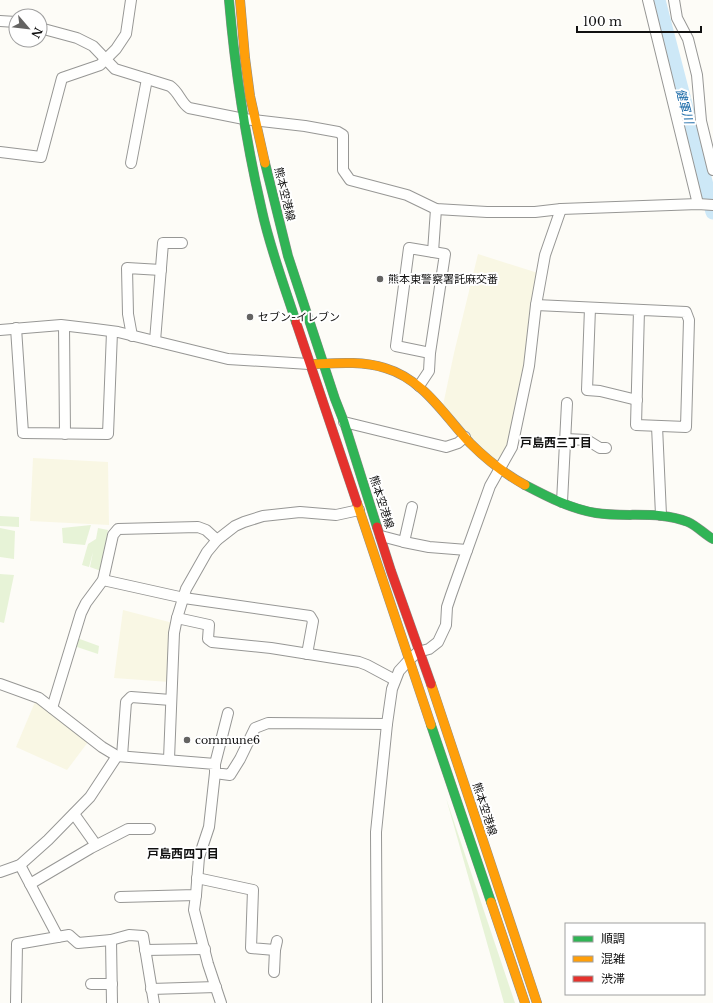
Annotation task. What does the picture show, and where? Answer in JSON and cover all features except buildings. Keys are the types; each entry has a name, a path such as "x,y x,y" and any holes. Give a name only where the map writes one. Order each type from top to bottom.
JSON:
{"main road":[{"path":"229,0 233,45 249,151 262,212 286,294 525,1003"},
{"name":"熊本空港線","path":"240,0 245,58 255,121 288,256 344,422 418,652 438,704 537,1003"},
{"path":"309,364 371,366 384,368 400,374 426,391 465,437 500,469 524,484 562,502 602,514 661,516 687,522 713,539"}],"street":[{"path":"0,152 41,157 62,78 100,64 116,50 126,34 131,0"},
{"path":"648,0 698,204"},
{"path":"674,0 677,18 688,39 697,75 701,121 713,170"},
{"path":"48,30 78,38 93,46 115,69 170,86 189,108 255,121 305,126 338,132 343,135 343,170 350,180 407,195 436,209 487,212 535,212 561,209 698,204 713,205"},
{"path":"131,163 147,79"},
{"path":"433,252 436,209"},
{"path":"377,1003 376,832 392,689 399,671 410,659 418,652 429,649 438,642 441,636 446,625 447,607 490,486 512,447 529,366 536,305 545,255 561,209"},
{"path":"155,341 163,243 182,243"},
{"path":"419,386 429,371 430,353 445,254 409,248 396,346 430,353"},
{"path":"132,336 128,314 127,268 161,270"},
{"path":"536,305 686,312 689,320 686,427 636,425 639,310"},
{"path":"590,308 587,390 600,391 637,400"},
{"path":"0,330 64,326 112,332 228,358 309,364"},
{"path":"64,326 66,434"},
{"path":"16,328 23,433 108,434 112,332"},
{"path":"562,502 567,403"},
{"path":"344,422 414,441 446,447 458,443 465,437"},
{"path":"657,426 661,516"},
{"path":"565,439 588,440 600,448 606,448"},
{"path":"404,542 412,507"},
{"path":"169,759 174,634 177,618 186,589 207,552 217,540 235,526 263,516 300,512 336,515 359,510"},
{"path":"52,708 81,612 103,580 113,535 118,529 198,526 206,530 217,540"},
{"path":"381,536 429,547 467,550"},
{"path":"103,580 184,598 310,616 313,621 307,654"},
{"path":"177,618 209,625 208,639 212,642 307,654 363,663 396,680"},
{"path":"0,684 39,698 102,747 120,756 169,759 215,768 230,775 240,759 255,728 268,723 387,724"},
{"path":"0,872 20,865 48,840 90,797 120,756 126,702 128,699 131,697 171,700"},
{"path":"222,1003 204,949 194,910 199,857 209,827 215,768 228,713"},
{"path":"74,814 96,845"},
{"path":"30,884 96,845 128,829 150,829"},
{"path":"20,865 58,937"},
{"path":"197,878 253,890 251,948 276,946 274,972"},
{"path":"120,897 196,895"},
{"path":"16,1003 17,944 69,935 78,944 111,940 128,935 143,936 154,1003"},
{"path":"111,940 112,1003"},
{"path":"145,950 204,949"},
{"path":"91,984 112,984"},
{"path":"151,989 216,988"}],"shaded area":[{"path":"478,254 541,274 512,447 500,469 442,410"},
{"path":"33,458 108,462 109,525 30,521"},
{"path":"123,610 173,623 169,682 114,678"},
{"path":"35,702 88,742 67,770 16,747"}],"green space":[{"path":"0,516 19,517 19,527 0,526"},
{"path":"91,525 85,545 63,543 62,528"},
{"path":"0,528 15,531 14,559 0,557"},
{"path":"98,528 108,530 101,571 90,567 93,552 89,567 82,565 88,544 96,539"},
{"path":"0,574 14,575 4,623 0,622"},
{"path":"77,638 99,646 98,654 74,646"},
{"path":"446,798 515,1003 504,1003"}],"waterway":[{"name":"健軍川","path":"658,0 713,212"}],"traffic: fast":[{"path":"229,0 234,53 256,185 269,239 296,322"},
{"path":"265,163 288,256 344,422 377,527"},
{"path":"525,485 560,502 578,509 596,513 654,515 677,518 688,522 713,539"},
{"path":"431,725 491,902"}],"traffic: slow":[{"path":"240,0 250,96 265,163"},
{"path":"315,364 368,364 385,368 411,380 432,399 470,443 483,455 503,471 525,485"},
{"path":"357,503 431,725"},
{"path":"431,684 537,1003"},
{"path":"491,902 525,1003"}],"traffic: jam":[{"path":"296,322 357,503"},
{"path":"377,527 431,684"}],"place":[{"name":"熊本東警察署託麻交番","path":"380,279"},
{"name":"セブン-イレブン","path":"250,317"},
{"name":"commune6","path":"187,740"}],"district":[{"name":"戸島西三丁目","path":"556,442"},
{"name":"戸島西四丁目","path":"183,853"}]}
